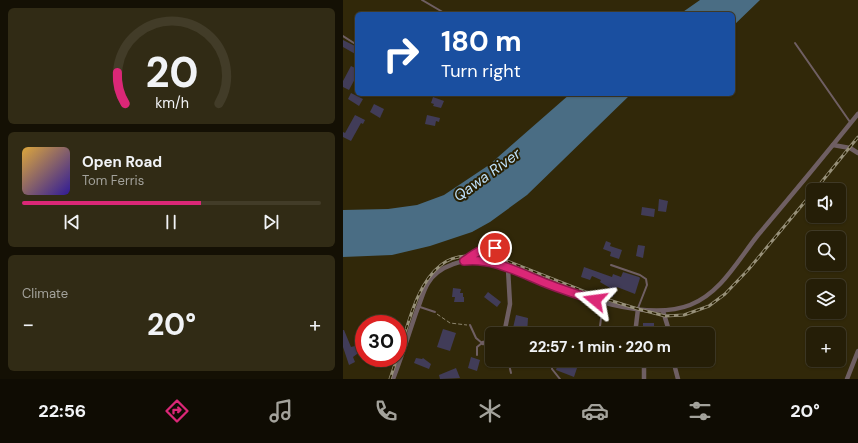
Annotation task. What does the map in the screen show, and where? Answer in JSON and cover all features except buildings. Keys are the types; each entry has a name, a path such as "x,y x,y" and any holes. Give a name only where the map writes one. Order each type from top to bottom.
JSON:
{"street":[{"path":"393,379 428,283 434,275 449,266 464,261 485,261 494,263 556,288 603,302 638,309 663,311 689,306 703,299 717,287 858,114"},
{"path":"833,146 850,148 858,153"},
{"path":"505,327 510,304 508,269"},
{"path":"636,327 638,309"},
{"path":"663,311 668,327"},
{"path":"847,379 858,351"},
{"path":"644,367 644,379"},
{"path":"675,367 678,379"}],"lane":[{"path":"422,0 443,12"},
{"path":"343,36 355,44"},
{"path":"795,43 851,123"},
{"path":"464,261 481,250 488,248 506,252"},
{"path":"611,265 640,275 646,279 647,285 638,309"},
{"path":"600,327 603,302"},
{"path":"419,306 435,312"},
{"path":"470,326 476,338 483,343"},
{"path":"477,355 477,347 479,344 483,343"},
{"path":"510,367 511,373"},
{"path":"552,367 560,379"}],"path":[{"path":"435,312 440,317 451,323 470,326"}],"water":[{"path":"700,0 760,0 735,24 735,12 683,12"},
{"name":"Qawa River","path":"568,96 629,96 527,195 490,222 472,232 430,246 392,255 343,257 343,210 388,209 417,205 444,195 489,165"}],"railway":[{"path":"821,183 858,137"},
{"path":"407,326 419,294 432,273 441,265 453,258 476,255 497,257 596,296 638,309 665,316 684,315 709,306 725,294 748,270 806,200"},
{"path":"390,379 394,367"}],"route":[{"path":"495,248 481,250 464,261 477,260 494,263 556,288 595,300"}]}
